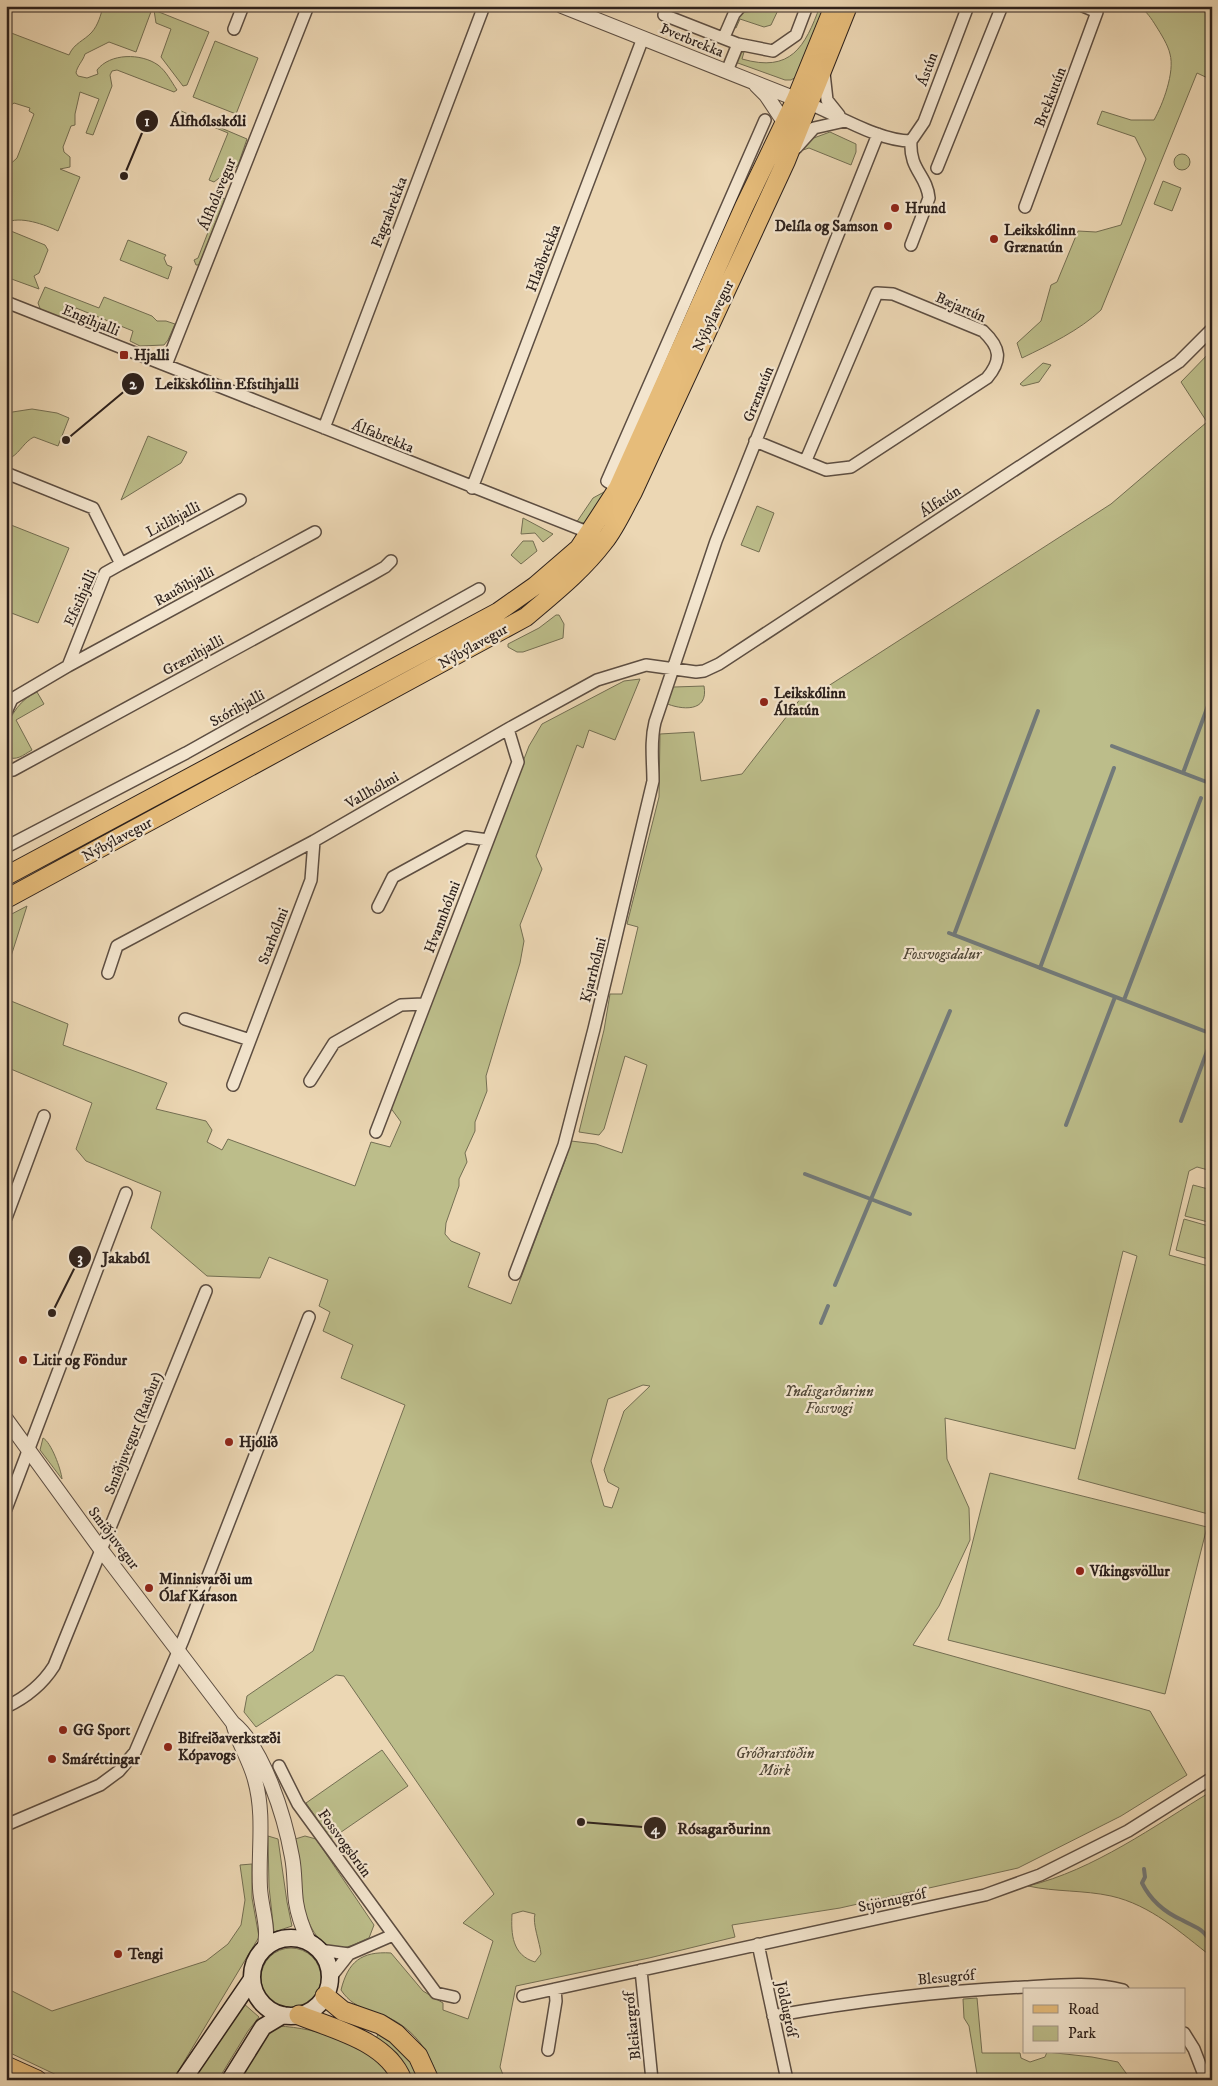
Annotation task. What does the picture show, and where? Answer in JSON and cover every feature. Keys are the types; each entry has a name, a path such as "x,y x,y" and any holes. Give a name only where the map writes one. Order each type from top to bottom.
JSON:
{"highway":[{"path":"327,1987 343,2011 389,2028 396,2034 418,2056 429,2080"},
{"path":"291,2015 344,2033 375,2049 394,2066 402,2080"},
{"path":"6,2066 37,2080"}],"main road":[{"name":"Nýbýlavegur","path":"6,899 526,617 571,579 606,540 633,492 786,161 802,101 834,6"},
{"name":"Nýbýlavegur","path":"6,876 498,612 535,586 571,555 590,534 618,488 736,204 784,122 802,101 824,67 848,6"},
{"path":"230,2080 263,2027 272,2020 309,2011 318,2005 327,1987 325,1958 314,1946 301,1939 285,1938 270,1944 264,1949 254,1962 252,1979 256,1995 261,2002 268,2008 291,2015"},
{"path":"183,2080 207,2041 252,1979"}],"street":[{"path":"234,29 243,6"},
{"name":"Álfhólsvegur","path":"166,365 308,6"},
{"name":"Fagrabrekka","path":"324,428 484,6"},
{"name":"Þverbrekka","path":"562,6 802,101"},
{"name":"Þverbrekka","path":"724,37 734,14 740,6"},
{"name":"Þverbrekka","path":"664,15 738,44 773,51 796,36 807,6"},
{"name":"Ástún","path":"911,141 924,122 968,6"},
{"path":"937,168 1002,6"},
{"name":"Brekkutún","path":"1025,207 1097,12 1083,6"},
{"name":"Hlaðbrekka","path":"472,488 643,38"},
{"name":"Þverbrekka","path":"727,71 738,44"},
{"name":"Nýbýlavegur","path":"824,67 824,86 827,100 845,121"},
{"path":"754,82 766,95 784,122"},
{"path":"802,101 878,134 898,141 911,141 910,154 913,164 928,190 929,198 911,245"},
{"name":"Nýbýlavegur","path":"736,204 765,120"},
{"path":"786,161 802,139 814,128 845,121"},
{"name":"Grænatún","path":"673,669 716,541 878,134"},
{"path":"736,204 760,215"},
{"name":"Bæjartún","path":"756,441 806,460 826,470 851,467 987,378 996,368 998,354 992,340 983,331 893,294 877,294 806,460"},
{"name":"Engihjalli","path":"6,302 166,365"},
{"name":"Álfatún","path":"673,669 696,672 719,664 1179,362 1212,329"},
{"name":"Álfabrekka","path":"166,365 590,534"},
{"path":"6,473 93,508 121,564"},
{"name":"Litlihjalli","path":"121,564 240,500"},
{"name":"Rauðihjalli","path":"68,666 315,532"},
{"name":"Grænihjalli","path":"6,771 13,770 329,598 385,567 391,561"},
{"name":"Efstihjalli","path":"68,666 105,572 121,564"},
{"name":"Stórihjalli","path":"6,847 186,753 479,589"},
{"name":"Vallhólmi","path":"108,973 117,946 314,841 597,680 646,665 673,669"},
{"path":"6,712 12,699 68,666"},
{"name":"Kjarrhólmi","path":"515,1274 564,1145 615,944 652,781 654,759 651,737 673,669"},
{"name":"Hvannhólmi","path":"376,1132 423,1004 518,762 508,729"},
{"path":"378,907 393,877 466,837 488,840"},
{"name":"Starhólmi","path":"233,1085 311,880 314,841"},
{"path":"310,1081 334,1043 400,1005 423,1004"},
{"path":"185,1019 250,1040"},
{"path":"6,1218 44,1116"},
{"path":"6,1509 126,1193"},
{"name":"Smiðjuvegur (Rauður)","path":"6,1707 33,1691 51,1670 102,1551 206,1291"},
{"path":"6,1825 100,1785 128,1762 141,1741 179,1650 309,1317"},
{"name":"Smiðjuvegur","path":"6,1419 102,1551 233,1723 246,1734 269,1781 283,1820 294,1872 296,1906 314,1946"},
{"name":"Smiðjuvegur","path":"233,1723 236,1736 249,1764 259,1794 262,1827 260,1888 266,1933 264,1949"},
{"name":"Fossvogsbrún","path":"279,1766 298,1804 436,1993 454,1997"},
{"name":"Stjörnugróf","path":"523,1996 985,1895 1040,1875 1128,1832 1212,1778"},
{"path":"327,1987 349,1954 393,1935"},
{"name":"Jöldugróf","path":"758,1944 787,2080"},
{"path":"314,1946 349,1954"},
{"name":"Bleikargróf","path":"641,1970 652,2080"},
{"name":"Blesugróf","path":"773,2016 869,1999 980,1989 1095,1984 1114,1988"},
{"path":"548,2050 556,2001 555,1989"},
{"path":"1186,2036 1194,2049 1206,2080"}],"green space":[{"path":"103,6 146,6 152,9 136,52 109,42 85,54 76,73 78,76 87,78 98,74 97,70 110,60 126,57 143,58 158,65 166,73 177,90 174,92 117,70 112,71 110,75 112,86 93,135 86,133 99,99 80,92 75,114 75,125 71,126 63,147 64,152 70,157 70,167 60,169 80,177 58,231 25,220 6,223 6,168 17,158 34,114 29,111 30,108 14,103 6,109 6,31 69,55 76,45 94,29"},
{"path":"759,6 780,6 771,25 764,27 740,19 736,28 731,26 739,13 755,11"},
{"path":"820,6 829,6 796,77 791,80 785,80 735,62 739,53 744,52 742,59 759,62 773,62 784,59 794,53 808,34"},
{"path":"1139,6 1212,6 1212,80 1197,73 1101,310 1074,331 1022,358 1017,343 1041,321 1051,285 1057,282 1078,231 1096,232 1121,225 1146,159 1135,137 1097,124 1102,111 1131,120 1154,120 1164,97 1170,79 1170,54 1154,23"},
{"path":"154,10 209,32 187,85 183,86 161,57 171,29 156,23"},
{"path":"215,41 258,58 236,114 193,97"},
{"path":"181,111 247,139 238,165 231,172 227,172 214,182 209,180 228,133 180,113"},
{"path":"830,132 856,144 856,152 851,165 809,148 803,150 811,139"},
{"path":"1182,154 1190,162 1182,170 1174,162"},
{"path":"1163,181 1181,188 1172,211 1154,204"},
{"path":"216,198 225,199 199,265 196,265 194,260 198,258 219,204"},
{"path":"6,229 45,245 48,250 39,273 34,276 39,289 6,277"},
{"path":"128,240 166,255 164,258 167,265 172,267 168,279 120,260"},
{"path":"45,287 99,308 104,297 152,316 157,321 175,324 164,345 140,346 130,341 133,331 76,308 73,315 63,320 41,311 38,303"},
{"path":"1212,350 1212,1171 1197,1167 1189,1171 1169,1255 1212,1267 1212,1515 1078,1479 1137,1256 1123,1251 1075,1449 945,1418 947,1459 969,1508 970,1540 939,1606 913,1645 1150,1711 1187,1775 1121,1816 1018,1868 840,1908 732,1925 735,1937 649,1958 516,1986 500,2067 505,2080 439,2080 420,2042 408,2030 392,2019 354,2003 341,1990 348,1972 357,1960 372,1954 391,1953 423,1991 443,2003 443,2010 468,2019 493,1941 463,1923 494,1894 344,1676 336,1675 256,1727 244,1712 247,1696 313,1651 405,1405 341,1378 353,1345 323,1331 330,1312 319,1306 328,1280 269,1257 260,1278 207,1276 151,1228 161,1192 86,1161 76,1149 92,1103 6,1067 6,999 68,1024 63,1045 167,1083 156,1109 206,1121 212,1130 207,1142 222,1150 228,1139 355,1186 371,1142 390,1147 401,1122 390,1107 529,746 542,724 624,681 640,679 615,740 589,730 583,748 577,745 536,856 542,869 520,925 524,941 520,963 486,1076 487,1091 475,1122 475,1131 465,1153 467,1162 459,1179 459,1186 446,1223 445,1234 451,1241 480,1253 468,1287 511,1304 571,1141 596,1144 622,1153 647,1065 625,1056 604,1129 599,1135 579,1132 604,1030 610,994 622,994 638,927 627,924 659,797 660,734 694,732 701,781 742,774 801,698 822,690 1111,504 1207,422 1181,382","holes":["643,1385 650,1386 624,1411 604,1470 608,1482 619,1488 612,1508 604,1506 591,1461 608,1399","523,1911 535,1914 534,1918 541,1954 535,1962 527,1959 514,1943 512,1914"]},
{"path":"1043,363 1051,365 1039,382 1023,386 1020,384"},
{"path":"32,409 57,413 69,418 58,446 34,437 12,457 6,457 6,413"},
{"path":"148,436 187,452 181,463 121,500"},
{"path":"604,492 605,495 586,523 576,523 593,498"},
{"path":"757,506 774,513 759,552 741,545"},
{"path":"523,518 553,534 543,542 535,533 521,534"},
{"path":"6,523 69,548 38,623 6,611"},
{"path":"523,541 533,541 537,551 521,564 511,555"},
{"path":"556,615 559,615 564,624 563,638 523,652 517,652 508,647 508,644 539,628"},
{"path":"704,686 704,695 698,705 686,708 665,703 671,689 674,687"},
{"path":"37,692 44,704 16,720 32,750 19,757 10,758 6,756 6,732 10,719 26,698"},
{"path":"27,906 6,972 6,917"},
{"path":"1193,1185 1212,1190 1212,1223 1185,1216"},
{"path":"1184,1219 1212,1227 1212,1260 1176,1250"},
{"path":"43,1438 55,1456 62,1479 40,1450"},
{"name":"Víkingsvöllur","path":"990,1473 1207,1527 1165,1694 948,1640"},
{"path":"382,1750 408,1786 331,1839 306,1803"},
{"path":"1212,1791 1212,1957 1165,1921 1126,1900 1101,1894 1028,1886 1052,1879 1100,1858 1123,1846"},
{"path":"268,1836 278,1839 292,1926 274,1932 269,1887"},
{"path":"305,1836 316,1839 374,1925 369,1938 351,1946 340,1948 327,1945 316,1935 303,1905 292,1840"},
{"path":"252,1864 252,1898 259,1937 173,2080 67,2080 6,2051 6,1988 52,2011 206,1961 228,1944 241,1925 245,1900 240,1865"},
{"path":"285,1948 297,1948 308,1953 316,1961 321,1972 319,1990 308,2003 297,2008 285,2008 274,2003 266,1995 261,1984 261,1972 266,1961 274,1953"},
{"path":"977,1998 982,2053 1020,2053 1021,2058 1030,2062 1045,2057 1046,2054 1092,2057 1118,2062 1131,2080 978,2080 969,2026 964,2018 963,1999"},
{"path":"243,2003 259,2017 248,2031 218,2080 191,2080"},
{"path":"278,2026 310,2030 343,2040 373,2057 385,2067 394,2080 239,2080 269,2031"},
{"path":"379,2033 409,2058 420,2080 412,2080 397,2053 376,2038"}],"waterway":[{"path":"1183,773 1212,695"},
{"path":"954,935 1038,711"},
{"path":"1112,746 1212,784"},
{"path":"1040,968 1114,768"},
{"path":"1124,1000 1201,798"},
{"path":"949,933 1212,1034"},
{"path":"1066,1125 1115,997"},
{"path":"835,1285 950,1011"},
{"path":"1181,1121 1212,1038"},
{"path":"805,1174 910,1214"},
{"path":"821,1323 828,1306"},
{"path":"1144,1869 1145,1877 1142,1883 1154,1901 1169,1913 1203,1932 1212,1945"}],"place":[{"name":"Álfhólsskóli","path":"124,176"},
{"name":"Hrund","path":"895,208"},
{"name":"Delíla og Samson","path":"888,226"},
{"name":"Leikskólinn Grænatún","path":"994,239"},
{"name":"Hjalli","path":"124,355"},
{"name":"Leikskólinn Efstihjalli","path":"66,440"},
{"name":"Leikskólinn Álfatún","path":"764,702"},
{"name":"Jakaból","path":"52,1313"},
{"name":"Litir og Föndur","path":"23,1360"},
{"name":"Hjólið","path":"229,1442"},
{"name":"Víkingsvöllur","path":"1080,1571"},
{"name":"Minnisvarði um Ólaf Kárason","path":"149,1588"},
{"name":"GG Sport","path":"63,1730"},
{"name":"Bifreiðaverkstæði Kópavogs","path":"168,1747"},
{"name":"Smáréttingar","path":"52,1759"},
{"name":"Rósagarðurinn","path":"581,1822"},
{"name":"Tengi","path":"118,1954"}],"park label":[{"name":"Fossvogsdalur","path":"942,954"},
{"name":"Yndisgarðurinn Fossvogi","path":"829,1400"},
{"name":"Gróðrarstöðin Mörk","path":"775,1762"}]}
